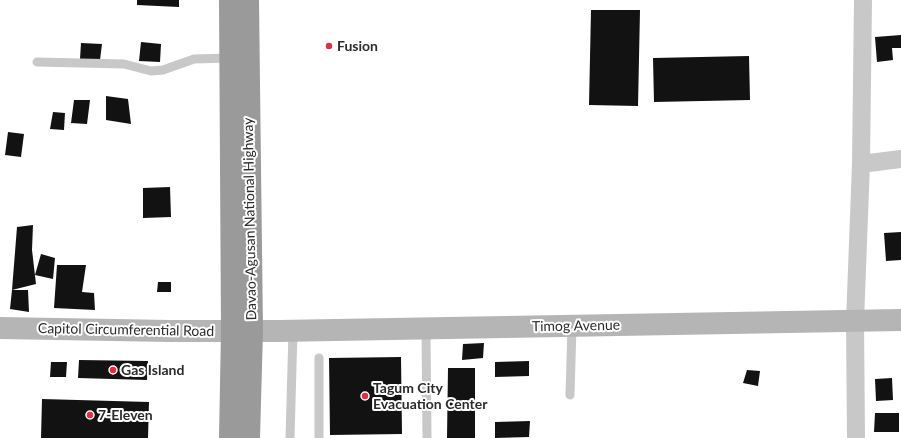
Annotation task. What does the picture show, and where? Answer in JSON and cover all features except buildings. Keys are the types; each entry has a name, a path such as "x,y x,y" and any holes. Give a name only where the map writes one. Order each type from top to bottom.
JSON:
{"highway":[{"name":"Davao-Agusan National Highway","path":"230,0 240,58"},
{"name":"Davao-Agusan National Highway","path":"248,0 240,58 242,331 249,438"},
{"name":"Davao-Agusan National Highway","path":"230,438 242,331"}],"main road":[{"name":"Timog Avenue","path":"242,331 855,322 901,320"},
{"name":"Capitol Circumferential Road","path":"0,328 242,331"}],"street":[{"path":"856,438 855,322 862,164 863,0"},
{"path":"862,164 901,158"}],"lane":[{"path":"37,62 124,64 150,71 163,70 194,59 240,58"},
{"path":"570,395 572,326"},
{"path":"426,329 427,438"},
{"path":"290,438 293,331"},
{"path":"319,358 320,438"}],"place":[{"name":"Fusion","path":"329,46"},
{"name":"Gas Island","path":"113,370"},
{"name":"Tagum City Evacuation Center","path":"365,396"},
{"name":"7-Eleven","path":"90,415"}]}
